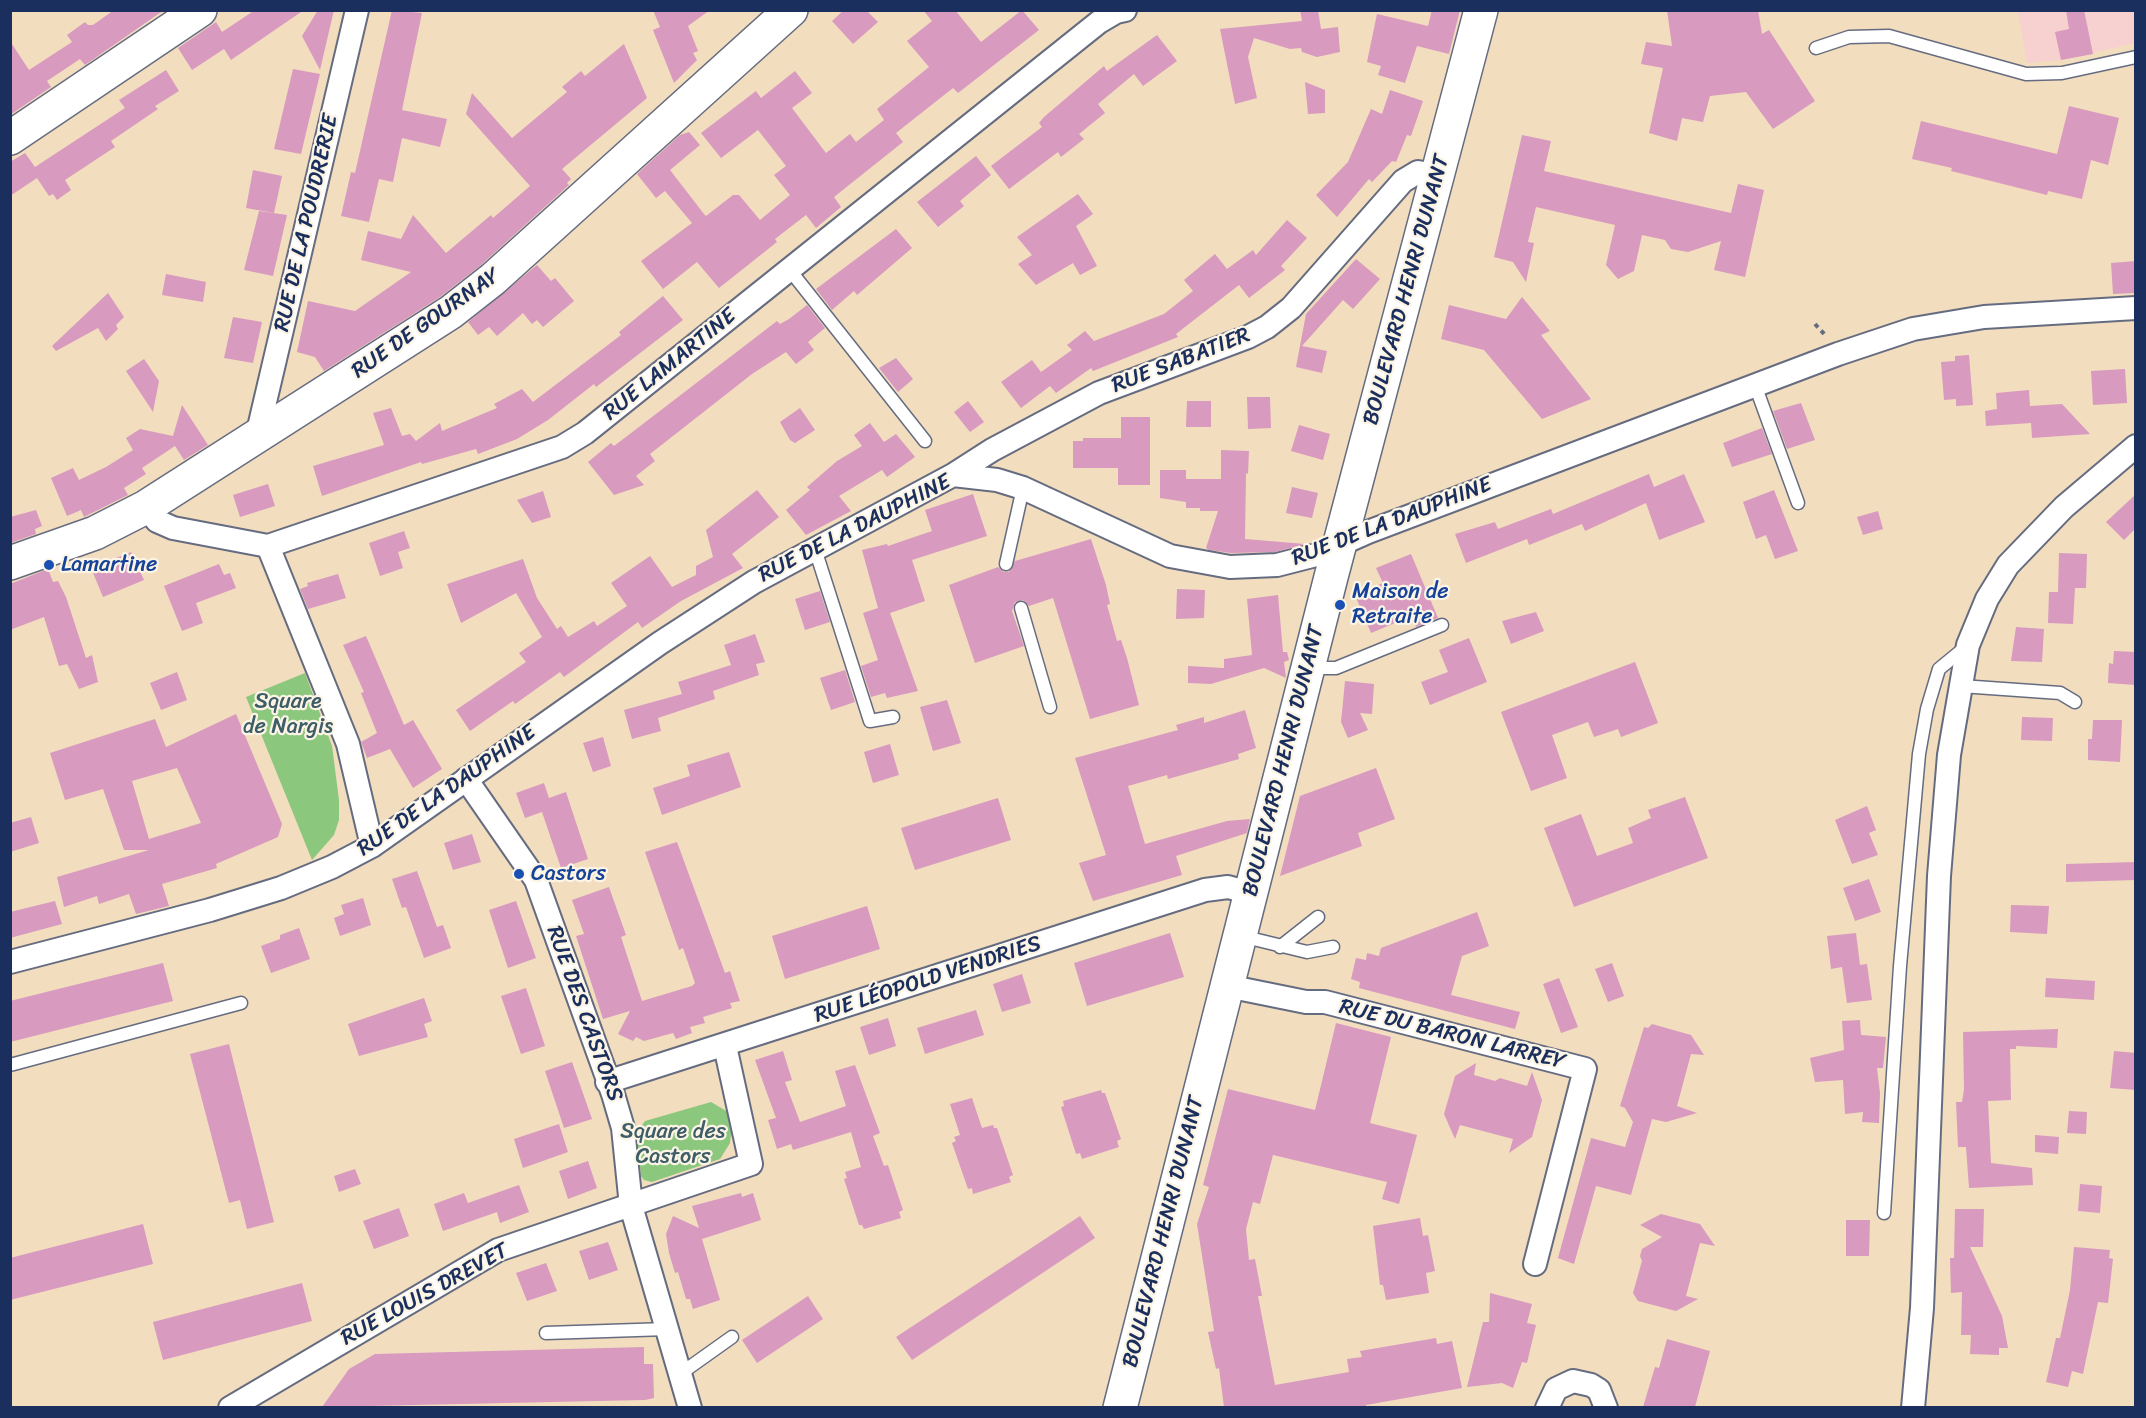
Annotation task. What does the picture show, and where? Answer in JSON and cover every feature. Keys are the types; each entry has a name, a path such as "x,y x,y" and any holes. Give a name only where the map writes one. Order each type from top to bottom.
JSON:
{"main road":[{"path":"10,138 200,10"},
{"name":"RUE DE GOURNAY","path":"10,563 95,533 146,507 451,312 494,279 791,10"},
{"name":"BOULEVARD HENRI DUNANT","path":"1120,1407 1308,668 1481,10"}],"street":[{"name":"RUE DE LA POUDRERIE","path":"257,436 357,10"},
{"name":"RUE LAMARTINE","path":"146,507 157,521 173,528 268,546 562,447 585,434 1099,22 1116,12 1125,10"},
{"name":"RUE SABATIER","path":"953,476 992,450 1099,393 1248,338 1267,327 1291,308 1403,181 1418,172 1436,175"},
{"name":"RUE DE LA DAUPHINE","path":"10,962 210,910 281,888 372,846 708,610 815,549 953,476 997,480 1023,488 1170,556 1199,564 1230,567 1276,565 1316,555 1341,543 1755,385 1913,329 1984,317 2136,308"},
{"path":"1913,1407 1922,1308 1939,876 1949,755 1968,645 1987,599 2008,565 2064,507 2136,446"},
{"path":"268,546 348,744 372,846"},
{"name":"RUE DES CASTORS","path":"466,779 536,880 623,1128 631,1206 690,1407"},
{"name":"RUE LÉOPOLD VENDRIES","path":"608,1082 1205,890 1228,888 1250,893"},
{"name":"RUE DU BARON LARREY","path":"1227,986 1306,1002 1325,1002 1585,1069 1535,1264"},
{"name":"RUE LOUIS DREVET","path":"230,1407 498,1250 751,1164 725,1046"},
{"path":"1547,1407 1556,1389 1573,1381 1591,1384 1599,1390 1606,1407"}],"lane":[{"path":"1816,48 1849,37 1889,36 2026,74 2062,73 2136,57"},
{"path":"789,269 925,441"},
{"path":"1755,385 1798,503"},
{"path":"1006,564 1023,488"},
{"path":"815,549 870,721 893,717"},
{"path":"1021,608 1050,707"},
{"path":"1308,668 1336,668 1442,625"},
{"path":"1884,1213 1906,884 1919,754 1927,709 1939,669 1968,645"},
{"path":"1961,686 2060,693 2075,702"},
{"path":"1280,947 1318,917"},
{"path":"1240,935 1307,952 1333,947"},
{"path":"10,1065 242,1003"},
{"path":"546,1333 667,1329"},
{"path":"680,1374 732,1337"}],"shaded area":[{"path":"2018,11 2135,11 2135,43 2061,60 2027,63"}],"green space":[{"name":"Square de Nargis","path":"305,673 332,746 339,800 339,820 334,835 312,860 246,697"},
{"name":"Square des Castors","path":"711,1102 728,1112 732,1125 730,1143 720,1159 652,1182 644,1180 641,1176 637,1135 645,1121"}],"building":[{"path":"114,10 164,10 85,65 80,59 47,81 51,87 10,115 10,41 29,70 72,42 67,35 85,22 93,25"},
{"path":"255,10 304,10 231,60 224,49 192,70 178,48 216,22 222,32"},
{"path":"318,10 334,10 320,70 302,36"},
{"path":"392,10 422,13 402,110 447,119 440,147 402,138 393,182 379,179 369,222 341,216 351,172 355,173"},
{"path":"653,10 710,10 688,26 698,51 693,53 697,60 674,83 653,30 660,27"},
{"path":"844,10 866,10 878,22 853,44 832,21"},
{"path":"923,10 955,10 981,42 1022,10 1039,30 958,93 953,88 896,133 903,142 834,197 841,207 816,228 806,215 775,239 777,242 719,288 697,262 663,289 641,261 692,223 665,191 656,198 637,174 680,135 689,132 700,145 670,170 704,214 706,216 733,195 739,195 760,220 790,195 774,175 786,166 758,130 721,158 701,133 756,91 761,98 795,71 812,93 792,108 826,153 850,134 856,142 884,120 877,109 929,67 907,41 932,21"},
{"path":"1300,10 1318,10 1321,29 1338,27 1340,52 1317,57 1302,52 1301,48 1290,49 1254,38 1248,57 1257,98 1235,104 1220,29 1302,21"},
{"path":"1432,10 1460,10 1449,54 1417,46 1405,83 1378,75 1381,66 1367,62 1377,14 1428,26"},
{"path":"1667,10 1758,10 1762,34 1769,30 1815,101 1773,129 1746,92 1710,96 1703,122 1682,118 1677,141 1649,133 1663,68 1641,64 1646,42 1672,46"},
{"path":"2066,10 2084,10 2093,54 2061,60 2055,32 2069,29"},
{"path":"1157,35 1177,61 1143,86 1134,74 1098,104 1105,113 1079,134 1084,139 1061,157 1058,152 1009,189 991,166 1042,127 1039,123 1044,117 1104,66 1107,71"},
{"path":"624,44 647,98 562,169 571,179 567,183 569,185 481,265 440,297 324,371 315,357 297,352 308,301 355,311 411,272 361,260 368,231 401,239 413,215 446,253 491,215 493,218 530,186 466,114 472,93 512,138 567,92 562,87 581,71 585,76"},
{"path":"293,69 320,74 301,154 274,149"},
{"path":"166,70 179,91 155,106 158,109 111,141 115,147 65,180 71,190 57,200 53,194 49,196 37,178 10,196 10,162 25,153 35,167 125,108 119,100"},
{"path":"1305,82 1325,90 1325,113 1308,114"},
{"path":"1390,90 1423,101 1411,136 1407,135 1396,162 1392,161 1372,182 1369,179 1337,217 1316,195 1348,162 1371,109 1382,114"},
{"path":"2069,106 2119,118 2108,165 2091,160 2082,199 2048,191 2047,195 1912,159 1921,121 2057,154"},
{"path":"1522,135 1551,141 1544,171 1731,213 1738,184 1764,190 1745,277 1714,270 1721,241 1688,252 1671,249 1665,240 1642,235 1634,271 1618,279 1606,265 1615,225 1536,207 1528,242 1534,243 1526,282 1513,262 1494,257"},
{"path":"976,156 991,175 960,201 964,206 938,227 917,202"},
{"path":"253,170 282,176 274,213 246,208"},
{"path":"1078,194 1093,214 1076,226 1097,266 1080,275 1073,263 1036,285 1018,264 1032,255 1017,237"},
{"path":"259,211 287,215 273,276 244,270"},
{"path":"1287,220 1307,238 1281,266 1285,270 1249,298 1239,285 1176,334 1178,337 1093,371 1091,368 1056,393 1050,386 1021,408 1001,382 1032,360 1041,372 1072,350 1067,345 1085,331 1094,341 1164,314 1193,291 1184,280 1215,254 1227,269 1253,250 1256,255"},
{"path":"896,229 912,248 857,295 854,291 832,310 816,289"},
{"path":"1356,259 1380,279 1353,309 1343,300 1302,346 1327,351 1322,373 1296,367 1306,314"},
{"path":"2136,261 2136,293 2113,294 2111,263"},
{"path":"537,265 551,281 555,278 574,301 543,327 537,320 532,324 523,313 497,336 489,327 478,335 468,322"},
{"path":"166,274 206,282 203,302 162,295"},
{"path":"108,293 124,317 116,325 118,329 106,341 98,328 56,351 52,346"},
{"path":"663,296 683,320 596,387 594,384 548,420 517,439 478,454 476,449 422,464 421,462 322,496 313,466 384,445 373,413 391,408 402,436 410,434 416,441 440,423 442,431 497,408 494,404 522,389 533,402 621,335 619,332"},
{"path":"1522,297 1550,331 1541,335 1591,399 1542,419 1484,350 1441,339 1449,305 1506,319"},
{"path":"807,305 825,328 808,342 814,350 796,364 786,352 752,374 650,454 655,461 636,476 644,485 614,495 588,462 611,443 614,446 777,321 780,324"},
{"path":"233,317 262,322 253,363 224,358"},
{"path":"1969,355 1973,405 1956,406 1956,399 1944,400 1941,362 1955,361 1955,356"},
{"path":"896,358 913,379 898,392 879,368"},
{"path":"144,359 159,381 153,412 126,371"},
{"path":"2125,369 2127,403 2093,405 2091,371"},
{"path":"2029,390 2030,406 2062,404 2090,434 2032,438 2031,423 1986,426 1985,411 1997,409 1996,393"},
{"path":"1247,397 1270,397 1271,428 1248,429"},
{"path":"968,401 984,422 970,432 954,412"},
{"path":"1187,401 1211,401 1211,427 1186,427"},
{"path":"1801,403 1815,440 1787,449 1773,411"},
{"path":"182,405 208,445 184,460 175,446 142,468 146,474 124,488 128,495 84,517 81,510 67,516 51,478 73,468 79,480 106,467 133,450 126,438 140,429 173,436"},
{"path":"800,408 815,430 795,443 790,440 780,422"},
{"path":"1121,417 1150,417 1150,485 1118,485 1118,468 1073,468 1073,441 1083,441 1083,438 1121,438"},
{"path":"870,423 884,442 896,434 915,457 887,477 882,470 839,496 851,511 806,535 786,510 810,490 807,487 837,461 862,446 854,435"},
{"path":"1299,425 1330,434 1323,460 1291,451"},
{"path":"1762,428 1772,454 1732,467 1723,443"},
{"path":"1221,450 1249,451 1248,474 1246,473 1245,539 1305,544 1275,552 1231,553 1209,550 1206,548 1218,511 1186,508 1186,502 1160,498 1160,470 1186,470 1186,479 1221,479"},
{"path":"1649,474 1654,487 1684,474 1705,522 1659,540 1646,503 1585,531 1582,524 1529,545 1527,539 1466,563 1455,534 1495,522 1498,529 1551,509 1553,514"},
{"path":"268,484 275,506 240,517 233,495"},
{"path":"1292,487 1318,493 1312,518 1286,513"},
{"path":"757,490 779,517 732,554 743,568 681,601 642,628 638,622 564,677 560,672 515,704 513,701 470,731 456,710 526,662 519,653 542,637 516,593 461,623 447,584 523,559 537,598 557,629 561,626 568,637 594,621 597,626 627,606 611,583 650,556 672,587 696,575 696,566 713,557 706,530"},
{"path":"1774,490 1798,551 1775,559 1766,535 1756,539 1743,502"},
{"path":"543,491 551,517 532,523 517,500"},
{"path":"973,494 987,536 912,560 925,601 890,613 918,691 887,698 885,693 871,697 861,666 878,660 863,613 878,608 862,550 887,544 888,546 932,531 925,510"},
{"path":"2136,494 2136,528 2124,540 2106,522"},
{"path":"36,510 42,526 35,529 36,534 10,543 10,517"},
{"path":"1878,511 1883,529 1863,535 1857,517"},
{"path":"404,531 410,548 398,552 403,568 380,576 369,543"},
{"path":"1091,539 1106,585 1110,604 1107,605 1117,641 1121,640 1139,705 1090,719 1053,598 1029,606 1023,600 1015,602 1012,611 1024,646 975,663 949,585 998,567 1004,572 1009,572 1015,561"},
{"path":"131,552 144,580 103,597 91,568"},
{"path":"2059,553 2087,554 2086,588 2075,588 2073,624 2048,623 2049,592 2058,592"},
{"path":"1411,554 1438,618 1416,627 1412,616 1371,633 1355,595 1383,583 1376,568"},
{"path":"219,564 224,575 230,573 236,588 196,603 203,623 182,631 164,586"},
{"path":"48,569 53,582 58,581 66,597 86,658 92,655 98,682 79,689 67,664 59,666 44,617 10,630 10,584"},
{"path":"338,574 346,598 308,609 300,589 308,586 307,583"},
{"path":"1177,589 1205,590 1204,618 1176,619"},
{"path":"820,591 830,622 805,630 795,599"},
{"path":"1278,595 1283,652 1287,652 1289,660 1284,662 1286,678 1264,668 1211,684 1188,683 1188,666 1224,668 1224,659 1252,655 1247,599"},
{"path":"1536,612 1544,631 1511,644 1502,621"},
{"path":"2016,627 2044,629 2042,662 2011,661"},
{"path":"755,634 765,662 756,664 759,675 713,691 715,699 658,718 661,731 632,739 624,710 682,694 678,682 731,665 724,645"},
{"path":"366,636 404,725 413,720 442,769 413,788 390,749 367,758 361,742 377,733 361,693 364,692 343,645"},
{"path":"1469,638 1487,682 1430,705 1421,682 1448,672 1439,650"},
{"path":"2114,651 2136,652 2136,685 2108,683 2109,663 2113,664"},
{"path":"1635,662 1658,723 1621,737 1618,729 1594,737 1588,722 1552,735 1567,778 1531,791 1501,712"},
{"path":"845,670 855,702 831,710 820,678"},
{"path":"177,672 187,700 161,710 150,683"},
{"path":"1345,681 1374,684 1372,714 1360,713 1368,730 1348,738 1341,722"},
{"path":"947,700 961,743 933,751 920,707"},
{"path":"1245,710 1256,748 1238,754 1239,759 1168,779 1167,775 1128,786 1145,844 1227,821 1250,819 1247,833 1176,856 1182,875 1093,901 1079,863 1106,855 1075,758 1178,730 1176,725 1204,717 1204,723"},
{"path":"236,714 282,824 278,837 216,864 217,868 162,884 169,906 136,914 129,894 99,904 97,896 64,907 57,877 149,850 124,850 103,789 65,800 50,753 155,719 166,747","holes":["177,768 201,823 149,839 132,781"]},
{"path":"2022,717 2053,718 2052,741 2021,740"},
{"path":"2093,720 2122,720 2120,762 2088,760 2088,739 2092,739"},
{"path":"603,737 611,766 593,772 583,743"},
{"path":"890,744 899,775 873,783 864,752"},
{"path":"729,752 741,787 662,815 653,788 690,776 687,765"},
{"path":"1376,768 1395,819 1358,833 1362,846 1280,876 1300,796"},
{"path":"544,783 549,798 566,792 588,859 561,868 542,812 525,818 516,793"},
{"path":"1685,797 1708,858 1574,907 1544,828 1581,814 1597,856 1633,843 1628,828 1651,818 1648,810"},
{"path":"998,798 1011,840 915,870 901,828"},
{"path":"1867,806 1876,830 1869,833 1878,855 1852,864 1835,820"},
{"path":"31,817 39,843 10,852 10,823"},
{"path":"472,834 481,862 453,870 444,843"},
{"path":"677,842 725,973 730,971 740,1001 730,1003 732,1008 703,1017 705,1023 690,1027 692,1033 676,1039 673,1033 644,1041 636,1037 633,1041 618,1034 630,1011 603,1019 576,936 584,934 572,900 609,887 626,935 621,937 642,1001 692,986 695,983 683,948 679,950 645,852"},
{"path":"2136,862 2136,880 2066,882 2066,864"},
{"path":"417,871 437,927 443,925 451,948 424,958 406,907 402,908 392,879"},
{"path":"1869,879 1881,912 1855,921 1843,888"},
{"path":"363,898 371,925 340,936 334,918 344,914 341,905"},
{"path":"55,901 62,924 10,938 10,912"},
{"path":"516,901 536,958 508,968 489,910"},
{"path":"2011,905 2049,906 2047,934 2010,932"},
{"path":"867,906 880,949 785,979 772,936"},
{"path":"1477,912 1489,946 1462,956 1451,995 1520,1012 1515,1029 1359,988 1360,982 1351,979 1356,958 1366,960 1367,953 1379,956 1381,948"},
{"path":"299,928 310,959 271,973 261,946 280,939 280,935"},
{"path":"1170,933 1184,977 1087,1006 1074,963"},
{"path":"1856,933 1860,965 1867,964 1872,1000 1847,1003 1842,967 1831,969 1827,936"},
{"path":"163,963 173,1001 10,1042 10,1001"},
{"path":"1612,963 1624,996 1608,1002 1595,969"},
{"path":"1022,974 1031,1003 1002,1012 993,984"},
{"path":"1559,978 1578,1027 1561,1033 1543,984"},
{"path":"2046,978 2095,981 2094,1000 2045,997"},
{"path":"526,988 545,1046 521,1054 501,996"},
{"path":"424,998 432,1021 424,1024 428,1037 359,1056 348,1024"},
{"path":"976,1010 984,1035 925,1054 917,1028"},
{"path":"888,1018 896,1046 869,1055 860,1027"},
{"path":"1860,1020 1861,1035 1886,1037 1883,1068 1877,1068 1880,1093 1879,1123 1862,1122 1863,1112 1845,1114 1843,1080 1815,1082 1810,1058 1844,1050 1842,1021"},
{"path":"1336,1023 1391,1037 1370,1123 1417,1135 1399,1204 1382,1199 1387,1182 1273,1155 1260,1204 1253,1202 1246,1229 1249,1260 1255,1259 1262,1296 1258,1296 1275,1385 1349,1372 1347,1359 1362,1357 1360,1351 1436,1338 1437,1344 1452,1341 1462,1388 1366,1405 1366,1407 1224,1407 1219,1368 1216,1369 1208,1332 1214,1331 1197,1224 1209,1187 1203,1185 1228,1089 1315,1110"},
{"path":"1652,1024 1691,1035 1704,1055 1691,1054 1677,1106 1697,1113 1666,1122 1652,1119 1631,1195 1596,1186 1574,1264 1558,1258 1591,1138 1625,1147 1633,1122 1625,1108 1620,1106 1644,1027 1648,1028"},
{"path":"2058,1029 2057,1048 2016,1046 2016,1049 2010,1049 2011,1100 1988,1101 1991,1163 2032,1168 2033,1185 1969,1188 1966,1147 1958,1147 1956,1102 1962,1102 1964,1089 1963,1032"},
{"path":"229,1044 274,1222 247,1229 240,1200 229,1203 190,1054"},
{"path":"783,1051 792,1080 785,1082 800,1122 846,1106 835,1071 855,1065 880,1133 873,1136 884,1166 888,1165 903,1210 899,1212 901,1218 864,1229 862,1225 859,1225 844,1179 847,1178 845,1172 861,1167 851,1132 793,1150 791,1144 777,1149 768,1120 776,1118 755,1060"},
{"path":"2114,1051 2136,1053 2136,1090 2110,1088"},
{"path":"572,1062 592,1119 564,1128 545,1071"},
{"path":"1476,1063 1474,1075 1495,1081 1500,1078 1527,1086 1532,1072 1542,1100 1532,1137 1509,1153 1513,1139 1460,1125 1455,1139 1444,1114 1455,1076"},
{"path":"1101,1090 1105,1093 1121,1139 1117,1141 1119,1147 1082,1159 1080,1153 1076,1154 1061,1107 1064,1106 1063,1101"},
{"path":"972,1098 982,1128 993,1125 997,1128 1013,1175 1009,1177 1011,1182 973,1194 972,1188 968,1189 952,1143 956,1141 954,1137 960,1135 950,1104"},
{"path":"2069,1111 2087,1112 2086,1134 2067,1133"},
{"path":"559,1124 568,1152 523,1168 514,1139"},
{"path":"2035,1135 2059,1137 2058,1154 2035,1152"},
{"path":"588,1161 597,1188 568,1199 559,1171"},
{"path":"355,1169 361,1184 339,1192 334,1176"},
{"path":"2080,1184 2102,1186 2100,1213 2078,1211"},
{"path":"519,1185 529,1212 500,1223 497,1212 443,1231 434,1204 464,1193 468,1203"},
{"path":"741,1193 742,1197 753,1193 761,1220 702,1239 720,1300 693,1309 690,1299 686,1299 678,1272 675,1273 669,1253 666,1234 673,1216 699,1228 692,1206"},
{"path":"399,1208 409,1236 374,1249 363,1221"},
{"path":"1955,1209 1984,1209 1983,1247 1970,1247 2002,1316 2008,1348 1999,1348 1999,1355 1970,1354 1971,1335 1961,1335 1962,1292 1951,1293 1950,1258 1954,1258"},
{"path":"1661,1214 1700,1224 1715,1246 1700,1243 1686,1296 1698,1299 1676,1311 1638,1301 1633,1293 1642,1261 1640,1256 1642,1249 1662,1237 1640,1225"},
{"path":"1080,1216 1095,1238 912,1360 896,1337"},
{"path":"1420,1218 1423,1236 1428,1235 1435,1271 1426,1273 1429,1293 1386,1300 1383,1285 1380,1285 1373,1226"},
{"path":"1846,1220 1870,1220 1869,1256 1846,1256"},
{"path":"143,1224 153,1264 10,1300 10,1258"},
{"path":"608,1242 618,1270 589,1280 579,1251"},
{"path":"2074,1247 2110,1250 2109,1258 2113,1259 2108,1303 2098,1302 2083,1374 2072,1371 2068,1387 2046,1382 2056,1338 2060,1338 2070,1290"},
{"path":"546,1263 557,1291 527,1301 516,1273"},
{"path":"302,1283 312,1321 163,1360 153,1322"},
{"path":"1490,1293 1532,1304 1527,1323 1536,1325 1527,1363 1522,1362 1513,1388 1502,1383 1467,1387 1483,1322 1489,1322"},
{"path":"808,1296 823,1319 757,1363 742,1340"},
{"path":"1667,1339 1710,1351 1695,1407 1643,1407 1655,1367 1659,1368"},
{"path":"644,1347 644,1364 653,1364 654,1398 645,1400 322,1407 349,1369 375,1354"}],"place":[{"name":"Lamartine","path":"49,565"},
{"name":"Maison de Retraite","path":"1340,605"},
{"name":"Castors","path":"519,874"}]}
